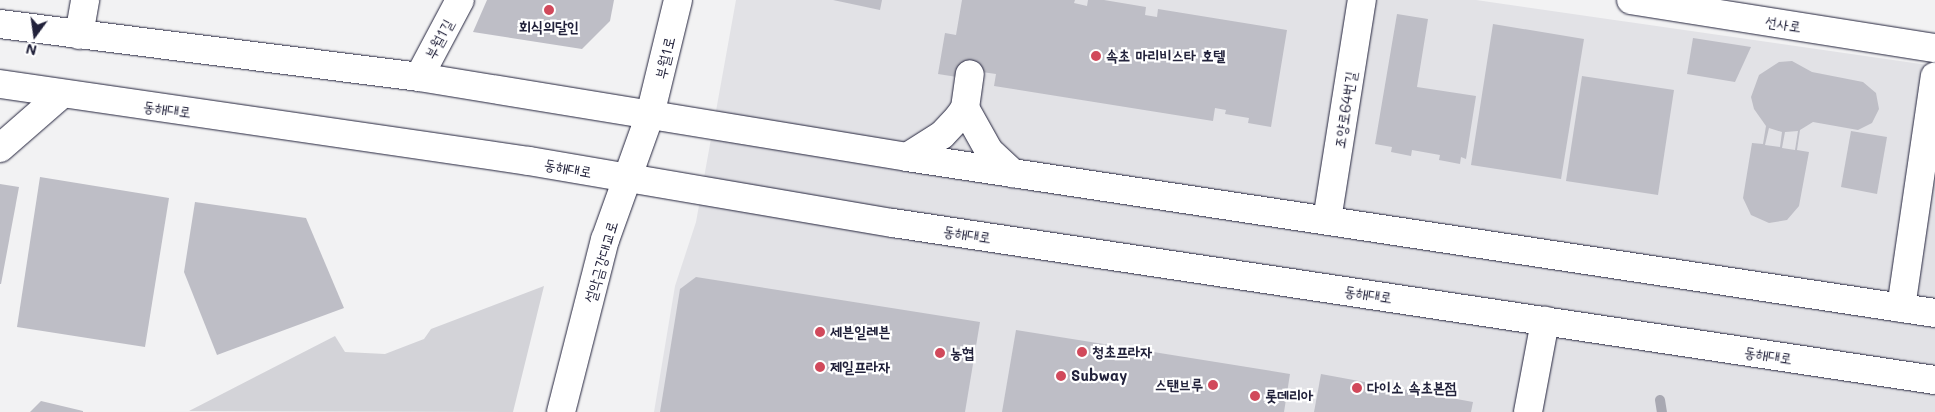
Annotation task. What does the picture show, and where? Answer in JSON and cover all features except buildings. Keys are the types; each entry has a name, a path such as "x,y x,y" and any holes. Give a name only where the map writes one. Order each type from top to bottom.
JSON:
{"main road":[{"path":"79,35 85,0"},
{"name":"부월1길","path":"419,77 460,0"},
{"name":"부월1로","path":"650,114 678,0"},
{"name":"조양로64번길","path":"1328,220 1362,0"},
{"name":"선사로","path":"1631,0 1935,48"},
{"path":"0,24 419,77 908,157 1935,313"},
{"path":"908,157 942,135 965,108 970,74"},
{"path":"1901,308 1935,76"},
{"name":"동해대로","path":"0,84 519,159 628,179 903,224 1935,380"},
{"path":"0,148 62,94"},
{"path":"965,108 989,151 1013,173"},
{"name":"설악금강대교로","path":"561,412 605,240 650,114"},
{"path":"1528,412 1545,322"}],"shaded area":[{"path":"736,0 1476,0 1935,66 1935,412 654,412 675,286 696,222"},
{"path":"544,286 513,412 189,411 335,336 345,352 385,354 424,339 431,329"}],"waterway":[{"path":"1660,400 1662,412"}],"place":[{"name":"회식의달인","path":"549,10"},
{"name":"속초 마리비스타 호텔","path":"1096,56"},
{"name":"세븐일레븐","path":"820,332"},
{"name":"청초프라자","path":"1082,352"},
{"name":"농협","path":"940,353"},
{"name":"제일프라자","path":"820,367"},
{"name":"Subway","path":"1061,376"},
{"name":"스탠브루","path":"1213,385"},
{"name":"다이소 속초본점","path":"1357,388"},
{"name":"롯데리아","path":"1255,396"}]}
